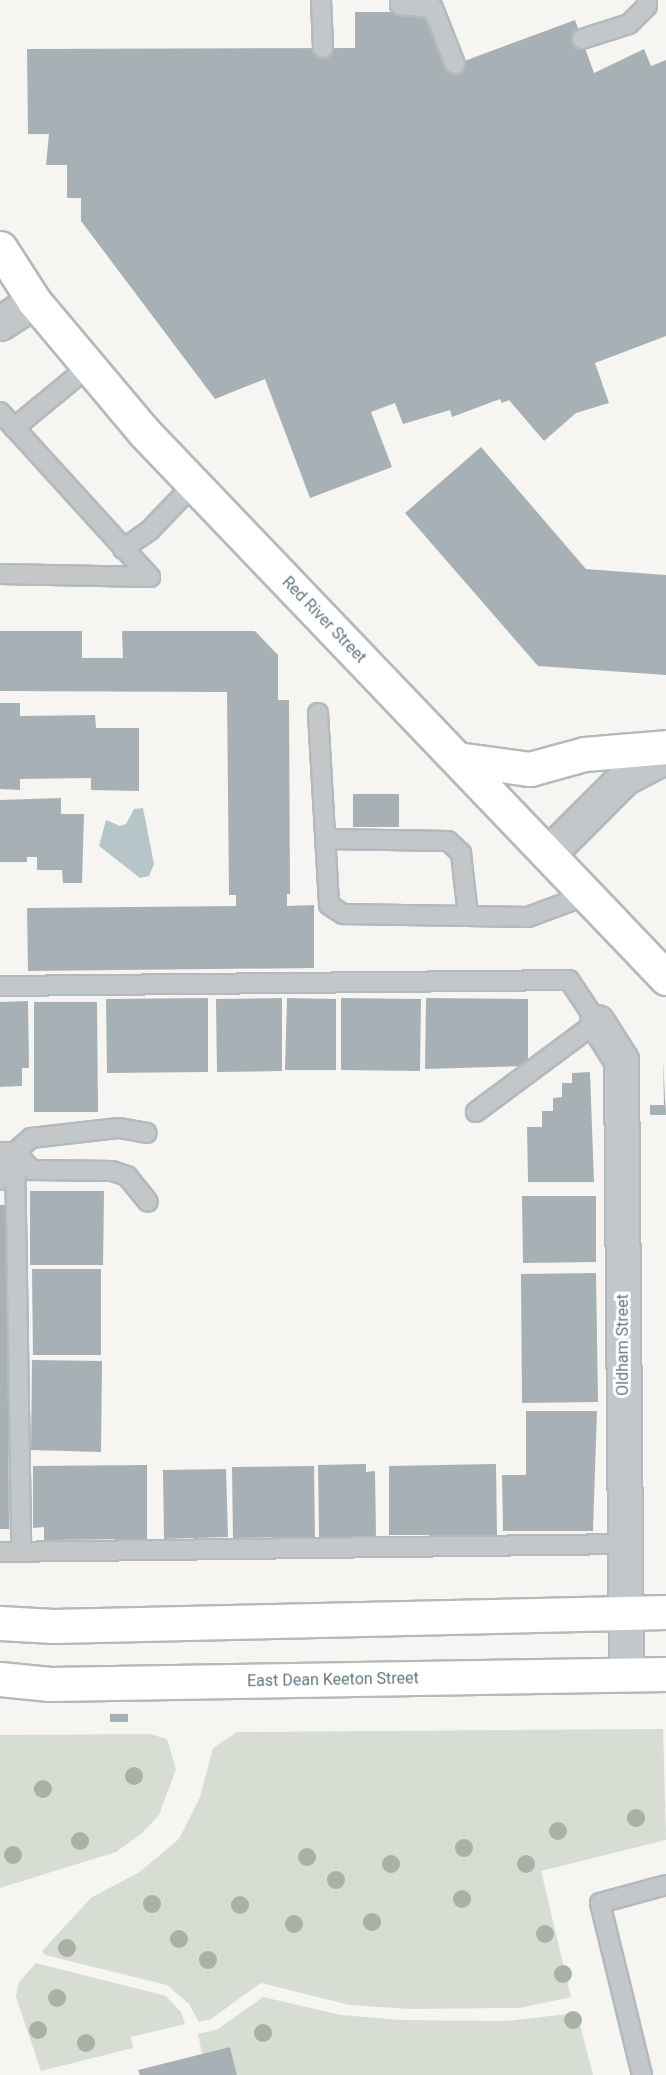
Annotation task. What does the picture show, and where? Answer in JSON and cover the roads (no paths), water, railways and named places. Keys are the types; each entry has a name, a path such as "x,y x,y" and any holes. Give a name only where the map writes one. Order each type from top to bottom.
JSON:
{"main road":[{"name":"Red River Street","path":"0,248 34,301 88,367 194,484 666,978"},
{"path":"457,759 530,769 585,754 666,747"},
{"path":"0,1623 53,1626 666,1612"},
{"name":"East Dean Keeton Street","path":"0,1679 73,1683 666,1674"}],"street":[{"path":"0,323 34,301"},
{"path":"548,854 624,778 666,756"},
{"name":"Oldham Street","path":"597,1022 621,1060 626,1675"}],"lane":[{"path":"321,0 323,48"},
{"path":"582,39 629,24 647,6 647,0"},
{"path":"400,3 433,8 455,64"},
{"path":"14,428 88,367"},
{"path":"0,412 150,577 0,574"},
{"path":"123,549 150,530 194,484"},
{"path":"318,713 329,905 343,914 528,917 587,895"},
{"path":"326,839 448,842 461,853 468,916"},
{"path":"0,986 569,980 597,1022 476,1112"},
{"path":"0,1180 8,1152 31,1138 119,1128 147,1133"},
{"path":"8,1152 21,1552"},
{"path":"8,1152 32,1170 112,1171 127,1176 148,1202"},
{"path":"0,1552 625,1544"},
{"path":"642,2075 600,1903 666,1886"}]}
